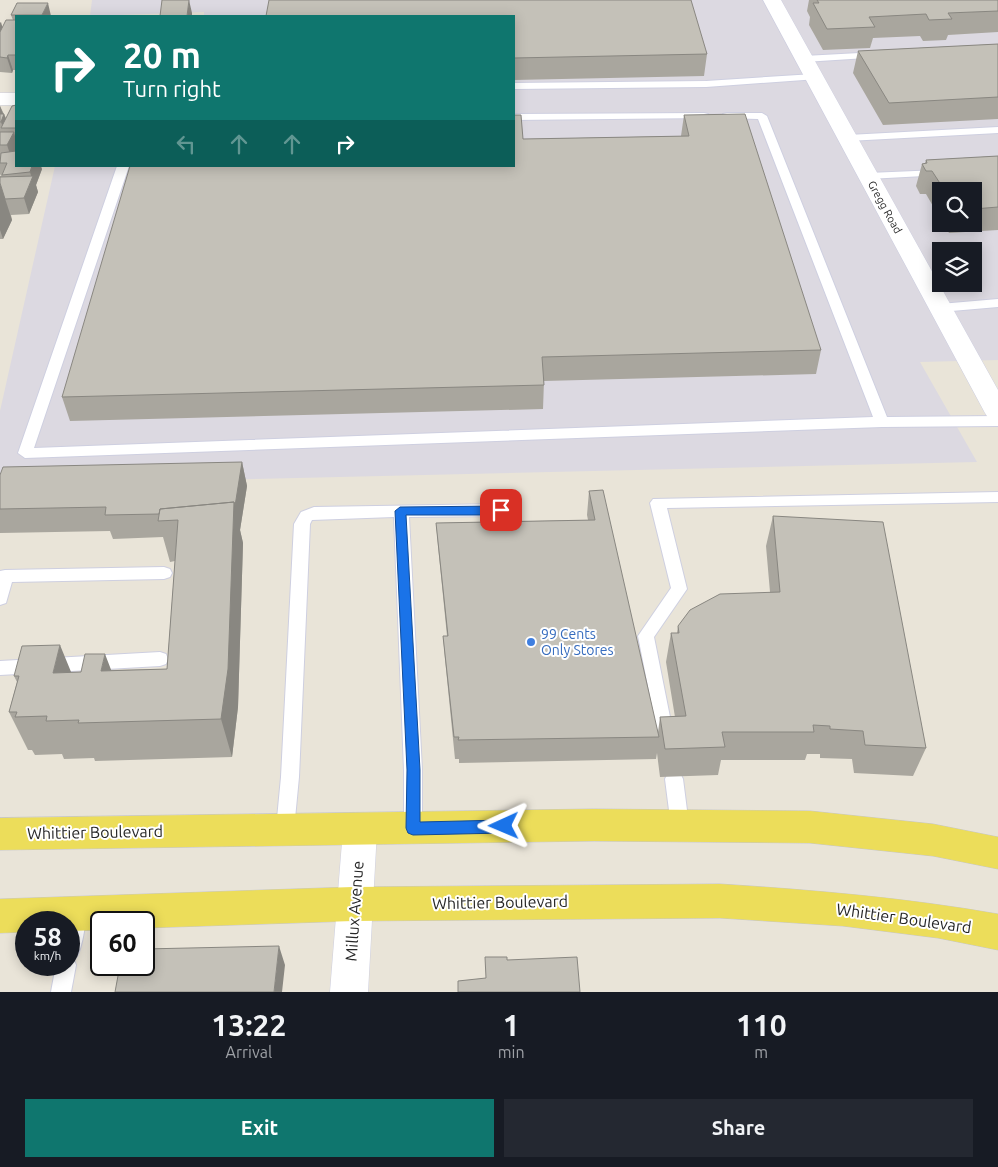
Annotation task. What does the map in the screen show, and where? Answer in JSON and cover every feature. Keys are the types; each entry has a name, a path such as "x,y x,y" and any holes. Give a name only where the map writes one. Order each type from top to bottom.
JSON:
{"main road":[{"name":"Whittier Boulevard","path":"0,834 594,825 810,827 933,840 998,853"},
{"name":"Whittier Boulevard","path":"80,914 353,904 720,901 843,909 938,921 998,932"},
{"name":"Whittier Boulevard","path":"0,916 15,916"}],"street":[{"name":"Gregg Road","path":"772,0 998,413"},
{"path":"0,99 15,99"},
{"name":"Millux Avenue","path":"349,992 353,904 360,830"}],"lane":[{"path":"515,86 706,84 888,54"},
{"path":"515,117 762,116 882,422"},
{"path":"848,138 998,130"},
{"path":"123,167 24,453 882,422 998,421"},
{"path":"868,176 951,172"},
{"path":"940,308 998,303"},
{"path":"667,743 646,636 679,589 658,503 998,497"},
{"path":"285,829 290,777 302,524 306,516 314,513 501,510"},
{"path":"400,511 413,770 413,828"},
{"path":"0,599 5,576 164,573"},
{"path":"0,668 160,659"},
{"path":"674,779 680,826"},
{"path":"60,992 64,976"}],"shaded area":[{"path":"92,0 998,0 998,360 920,362 977,462 0,485 0,411 55,167 515,167 515,15 204,15 204,12 90,15"}],"building":[{"path":"162,0 189,0 187,15 160,15"},
{"path":"269,0 691,0 707,54 515,58 515,15 266,15"},
{"path":"817,0 998,0 998,11 948,13 952,19 929,20 926,14 869,17 875,27 827,29 813,3 819,3"},
{"path":"17,3 48,3 42,15 11,15"},
{"path":"6,20 15,20 15,55 8,55 7,58 0,57 0,32"},
{"path":"998,44 998,97 889,103 858,51"},
{"path":"15,105 15,128 1,128 12,106"},
{"path":"0,114 4,114 1,122 0,122"},
{"path":"745,114 821,350 542,357 544,385 62,397 130,167 515,167 515,115 521,115 523,139 689,136 684,115"},
{"path":"0,132 14,132 7,145 0,145"},
{"path":"15,151 15,167 32,167 30,172 2,175 7,163 0,163 1,153"},
{"path":"998,156 998,207 982,208 982,182 939,182 932,171 926,171 922,164 927,163 926,160"},
{"path":"33,176 24,198 5,199 0,177"},
{"path":"242,462 235,506 234,502 160,509 159,514 105,515 106,507 0,509 0,475 3,467"},
{"path":"603,490 659,737 458,740 459,737 454,737 443,636 448,636 436,523 595,520 589,491"},
{"path":"234,502 228,669 221,719 78,723 79,720 46,721 47,716 15,717 17,712 9,712 19,676 14,676 22,646 60,645 53,673 81,672 85,654 105,654 101,671 167,669 178,520 158,521 160,509"},
{"path":"773,516 883,522 926,748 865,745 863,731 830,729 830,726 813,725 814,732 722,732 725,747 665,749 660,717 686,716 671,633 679,633 678,626 690,610 720,594 780,592"},
{"path":"279,946 274,992 115,992 118,976 155,976 155,949"},
{"path":"485,957 507,957 507,960 577,957 580,992 458,992 458,981 486,978"}],"place":[{"name":"99 Cents Only Stores","path":"531,642"}],"route":[{"path":"501,510 400,511 413,770 413,828 504,826"}]}
